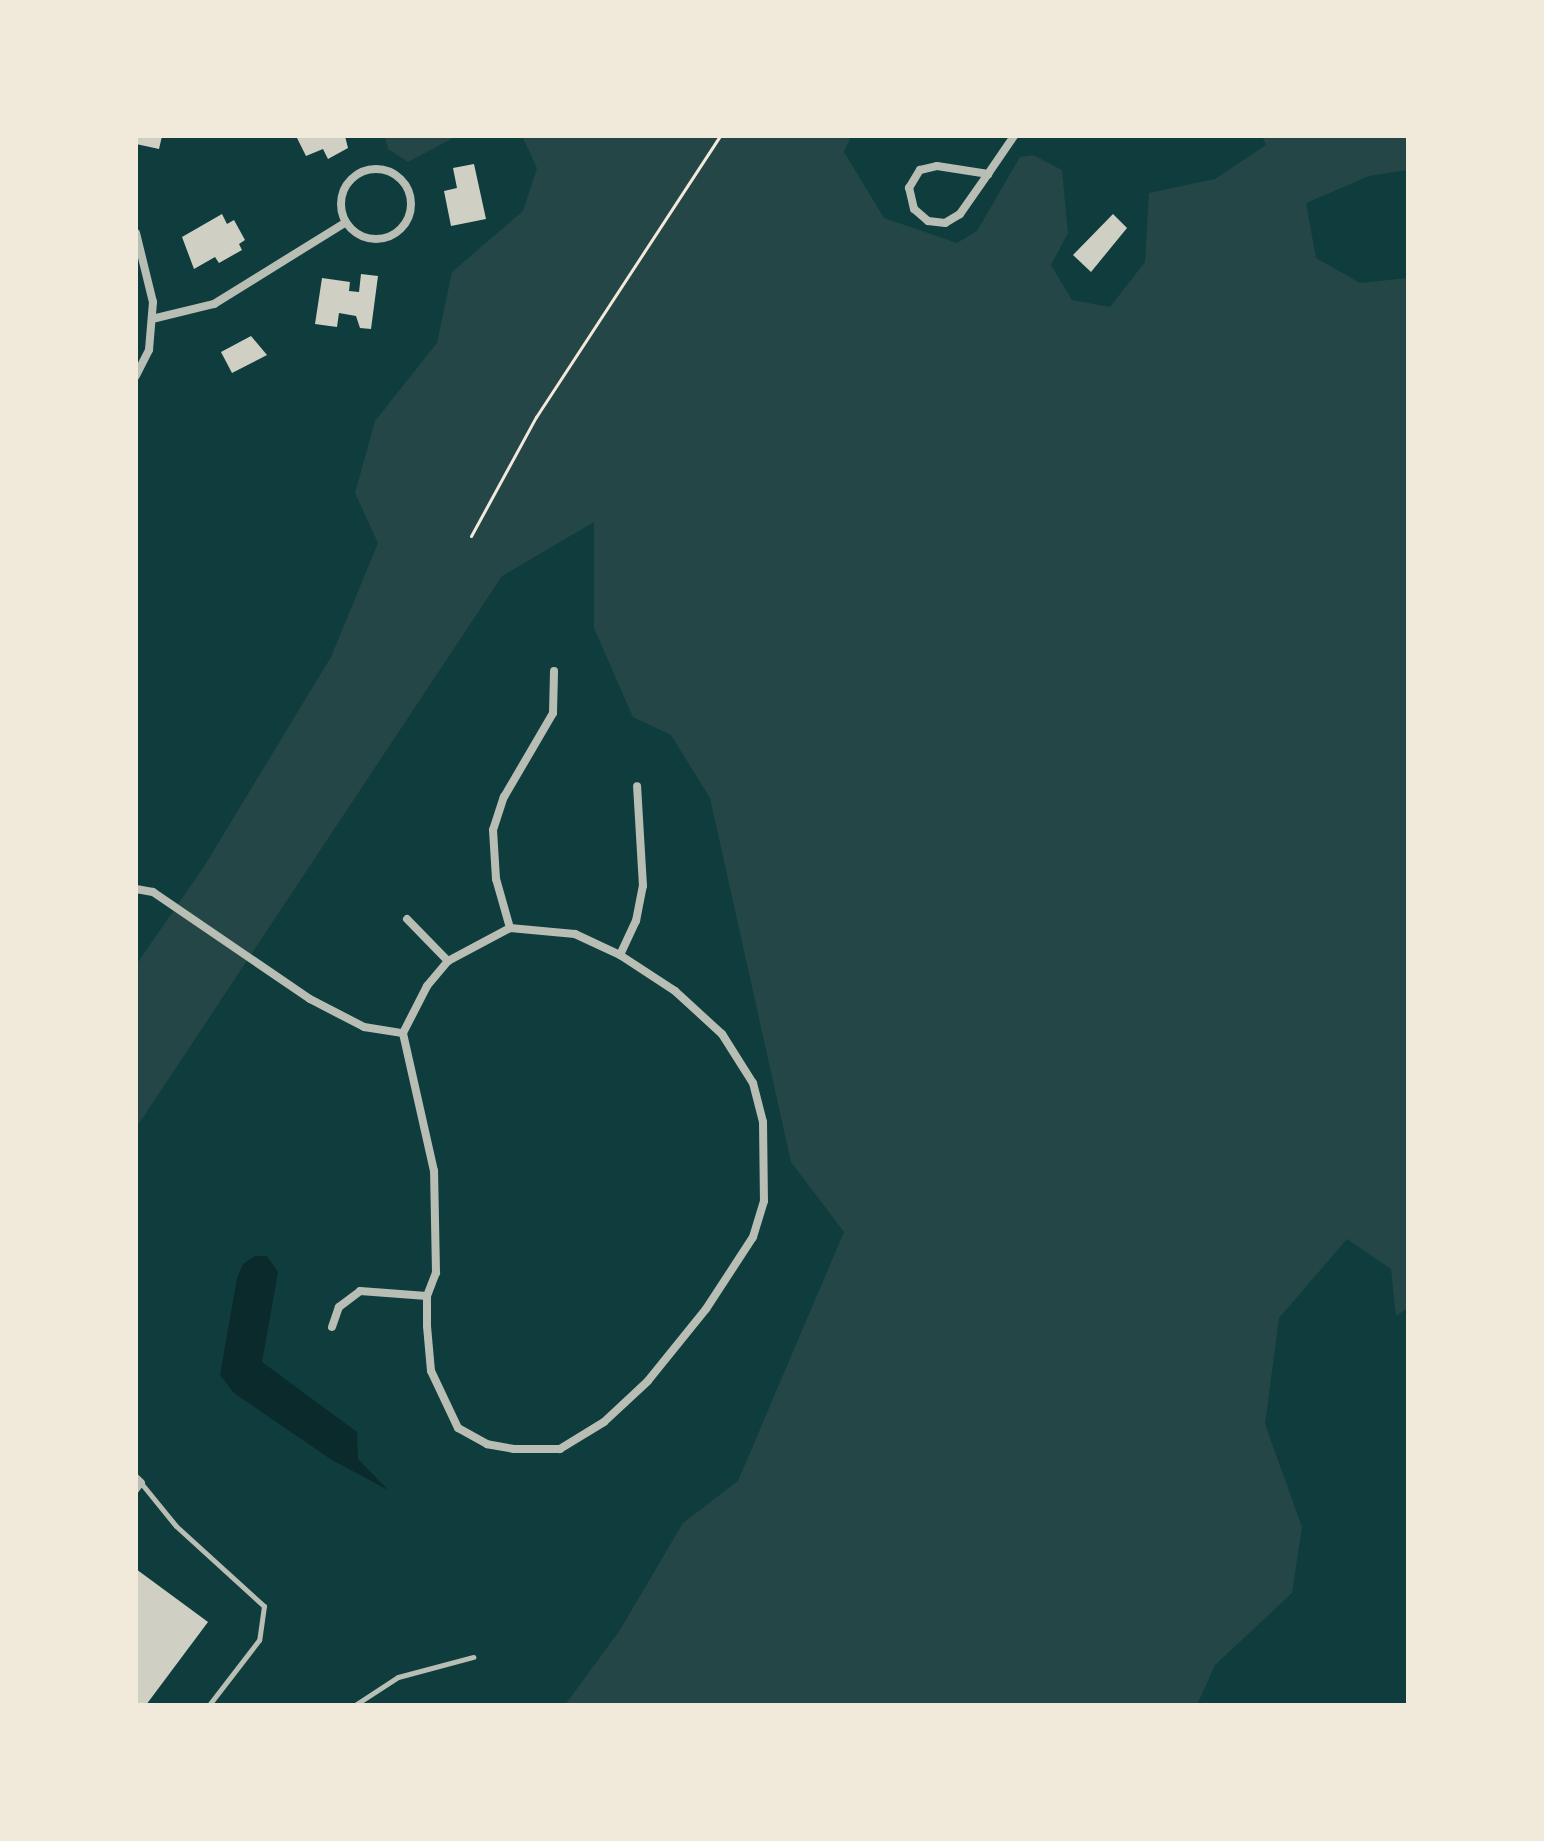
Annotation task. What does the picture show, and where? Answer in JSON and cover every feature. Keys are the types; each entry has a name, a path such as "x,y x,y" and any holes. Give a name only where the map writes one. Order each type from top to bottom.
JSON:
{"street":[{"path":"988,174 937,166 920,170 909,188 914,209 928,221 945,223 960,214 988,174 1014,136"},
{"path":"374,169 405,184 411,205 395,233 374,238 346,222 341,199 352,178 374,169"},
{"path":"152,319 214,304 346,222"},
{"path":"136,233 144,248 152,319 149,350 136,376"},
{"path":"510,928 496,879 493,830 504,797 553,713 554,671"},
{"path":"620,955 636,921 643,886 637,786"},
{"path":"136,889 153,892 310,999 364,1027 403,1033"},
{"path":"407,919 448,961"},
{"path":"510,928 575,934 620,955 675,991 722,1034 753,1083 763,1122 764,1201 753,1237 706,1309 648,1381 604,1422 560,1449 514,1449 487,1444 458,1428 431,1371 427,1296 436,1273 434,1171 403,1033 427,986 448,961 510,928"},
{"path":"332,1327 339,1307 360,1291 427,1296"}],"lane":[{"path":"138,1484 176,1526 264,1606 259,1640 209,1705"},
{"path":"355,1705 398,1677 473,1657"}],"path":[{"path":"471,536 536,417 720,136"}],"shaded area":[{"path":"385,136 457,136 408,162 388,149"},
{"path":"522,136 851,136 844,152 884,218 957,243 977,231 1020,157 1033,155 1062,170 1068,233 1051,265 1072,300 1110,307 1145,262 1149,193 1215,179 1266,145 1262,136 1408,136 1408,170 1369,176 1306,203 1316,258 1360,283 1408,278 1408,1308 1396,1316 1391,1269 1347,1239 1279,1318 1265,1424 1302,1527 1292,1593 1215,1665 1197,1705 565,1705 620,1630 683,1523 738,1481 844,1232 791,1162 710,798 671,735 633,717 594,628 594,522 502,576 136,1128 136,965 205,865 331,657 378,543 355,493 375,421 437,343 452,272 523,211 537,168"},
{"path":"255,1256 267,1256 278,1272 262,1362 357,1432 358,1459 388,1490 332,1460 234,1393 220,1375 237,1278 243,1264"}],"building":[{"path":"136,136 162,136 159,149 136,144"},
{"path":"345,136 348,148 328,159 323,149 306,156 297,138"},
{"path":"474,164 486,219 451,226 444,191 457,188 453,168"},
{"path":"222,214 227,224 234,220 245,240 239,244 242,250 219,263 215,257 194,269 182,237"},
{"path":"1113,214 1127,228 1091,272 1073,255"},
{"path":"361,274 378,276 371,329 360,328 356,316 339,313 337,327 315,324 322,278 350,282 349,291 359,292"},
{"path":"251,336 267,355 232,373 221,352"},
{"path":"136,1569 208,1622 146,1705 136,1705"}]}
